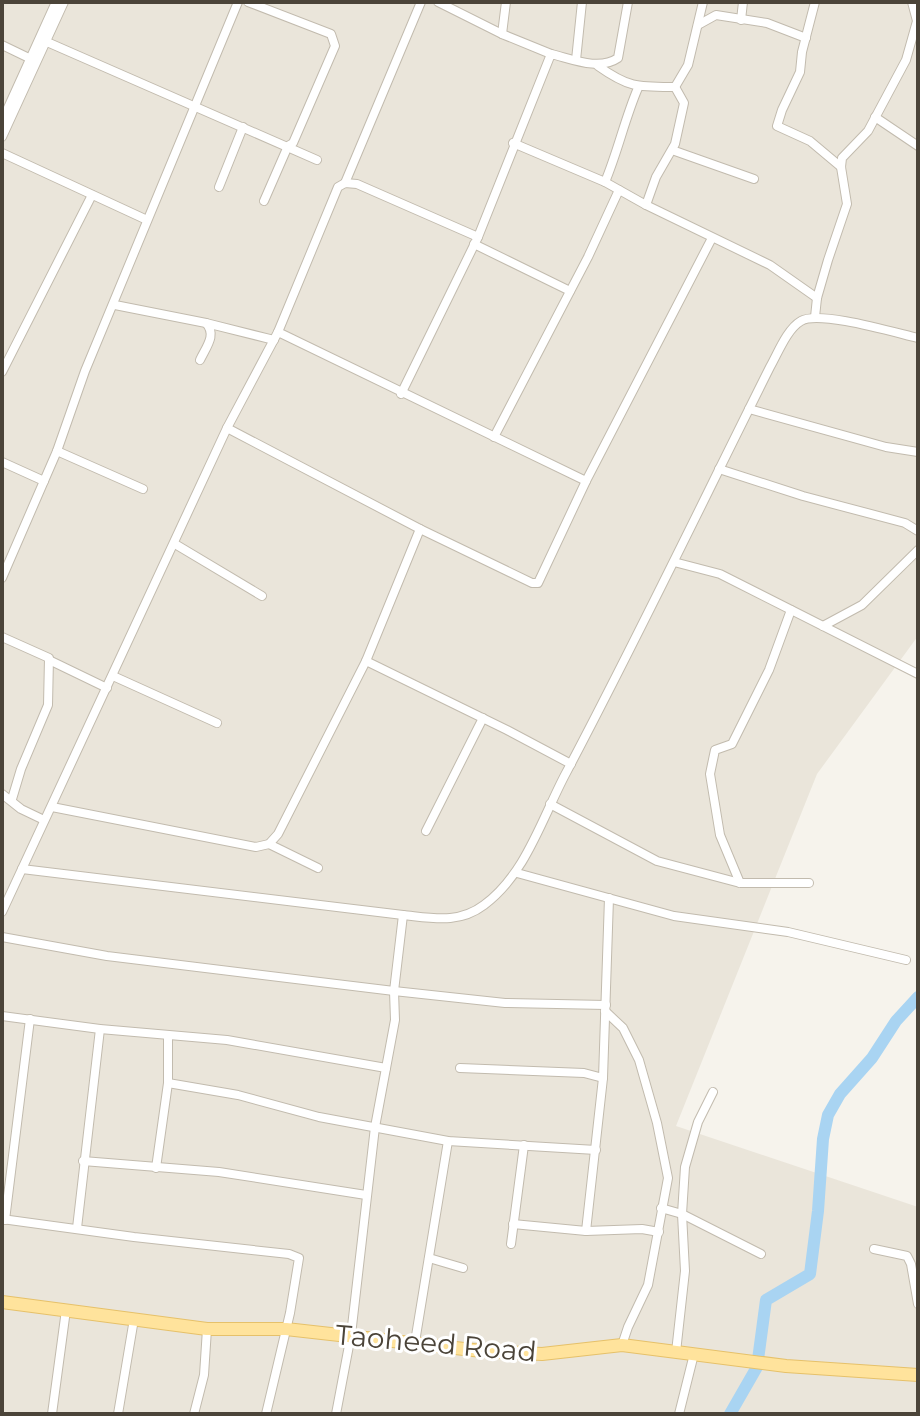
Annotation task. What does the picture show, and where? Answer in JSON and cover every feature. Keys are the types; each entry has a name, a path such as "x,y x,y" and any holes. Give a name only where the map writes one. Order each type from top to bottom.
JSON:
{"main road":[{"name":"Taoheed Road","path":"2,1302 207,1329 286,1329 482,1351 542,1354 622,1345 786,1366 918,1375"}],"street":[{"path":"2,121 56,2"},
{"path":"2,137 64,2"},
{"path":"2,578 57,451 85,371 115,305 238,2"},
{"path":"345,183 421,2"},
{"path":"438,2 551,54 596,65 607,65 618,58 628,2"},
{"path":"502,34 506,2"},
{"path":"576,60 582,2"},
{"path":"675,87 688,65 703,2"},
{"path":"741,20 743,2"},
{"path":"815,2 800,72 777,126 810,141 841,167"},
{"path":"815,317 817,298 847,204 841,167 847,151 868,131 907,55 917,21 912,2"},
{"path":"255,3 331,34 334,52 264,201"},
{"path":"698,25 716,15 767,23 806,38"},
{"path":"47,42 317,160"},
{"path":"2,45 31,59"},
{"path":"401,394 476,241 551,54"},
{"path":"907,55 918,58"},
{"path":"596,65 617,80 638,88 675,87"},
{"path":"646,205 656,177 672,150 684,103 675,87"},
{"path":"605,182 638,88"},
{"path":"875,117 918,146"},
{"path":"219,187 243,127"},
{"path":"513,143 605,182 770,265 817,298"},
{"path":"672,150 754,179"},
{"path":"2,153 147,220"},
{"path":"2,912 227,428 276,336 338,187 345,183 357,184 476,241 570,291"},
{"path":"494,437 619,190"},
{"path":"2,372 92,195"},
{"path":"227,428 420,529 532,583 538,583 586,481 712,238"},
{"path":"115,305 276,336 586,481"},
{"path":"22,869 448,920 470,914 485,905 517,873 749,409 793,328 802,320 815,317 918,338"},
{"path":"200,360 211,338 206,323"},
{"path":"749,409 886,447 918,452"},
{"path":"57,451 143,489"},
{"path":"2,462 44,481"},
{"path":"719,469 803,496 905,523 918,531"},
{"path":"52,807 256,847 269,844 278,834 366,661 420,529"},
{"path":"175,544 262,596"},
{"path":"823,626 862,605 918,550"},
{"path":"674,562 720,574 918,674"},
{"path":"740,883 720,835 710,774 715,750 732,744 769,670 791,610"},
{"path":"2,637 107,688"},
{"path":"12,799 48,705 49,660"},
{"path":"366,661 571,764"},
{"path":"113,676 217,723"},
{"path":"426,831 483,718"},
{"path":"2,794 21,809 44,820"},
{"path":"550,804 657,861 740,883 809,883"},
{"path":"269,844 318,868"},
{"path":"517,873 674,916 788,932 906,960"},
{"path":"586,1231 603,1078 609,898"},
{"path":"336,1414 351,1335 375,1127 395,1020 394,991 403,915"},
{"path":"2,937 107,956 394,991 505,1003 606,1008 623,1028 639,1060 667,1174 648,1285 622,1345"},
{"path":"2,1016 100,1029 227,1040 386,1068"},
{"path":"30,1019 4,1220 289,1254 299,1258 266,1414"},
{"path":"77,1228 100,1029"},
{"path":"156,1168 168,1083 168,1036"},
{"path":"460,1068 584,1073 603,1078"},
{"path":"168,1083 238,1095 319,1117 448,1141 596,1150"},
{"path":"676,1352 685,1271 682,1214 685,1167 698,1122 713,1092"},
{"path":"415,1342 448,1141"},
{"path":"511,1244 524,1145"},
{"path":"83,1161 219,1172 366,1195"},
{"path":"661,1208 682,1214 761,1254"},
{"path":"513,1224 586,1231 642,1229 659,1232"},
{"path":"874,1249 907,1256 918,1304"},
{"path":"429,1258 463,1268"},
{"path":"52,1414 66,1310"},
{"path":"118,1414 134,1319"},
{"path":"194,1414 204,1375 207,1329"},
{"path":"679,1414 694,1354"}],"shaded area":[{"path":"2,2 918,2 918,636 817,774 676,1126 918,1207 918,1414 2,1414"}],"waterway":[{"path":"730,1414 757,1367 766,1300 810,1274 828,1115 840,1094 918,997"}]}
